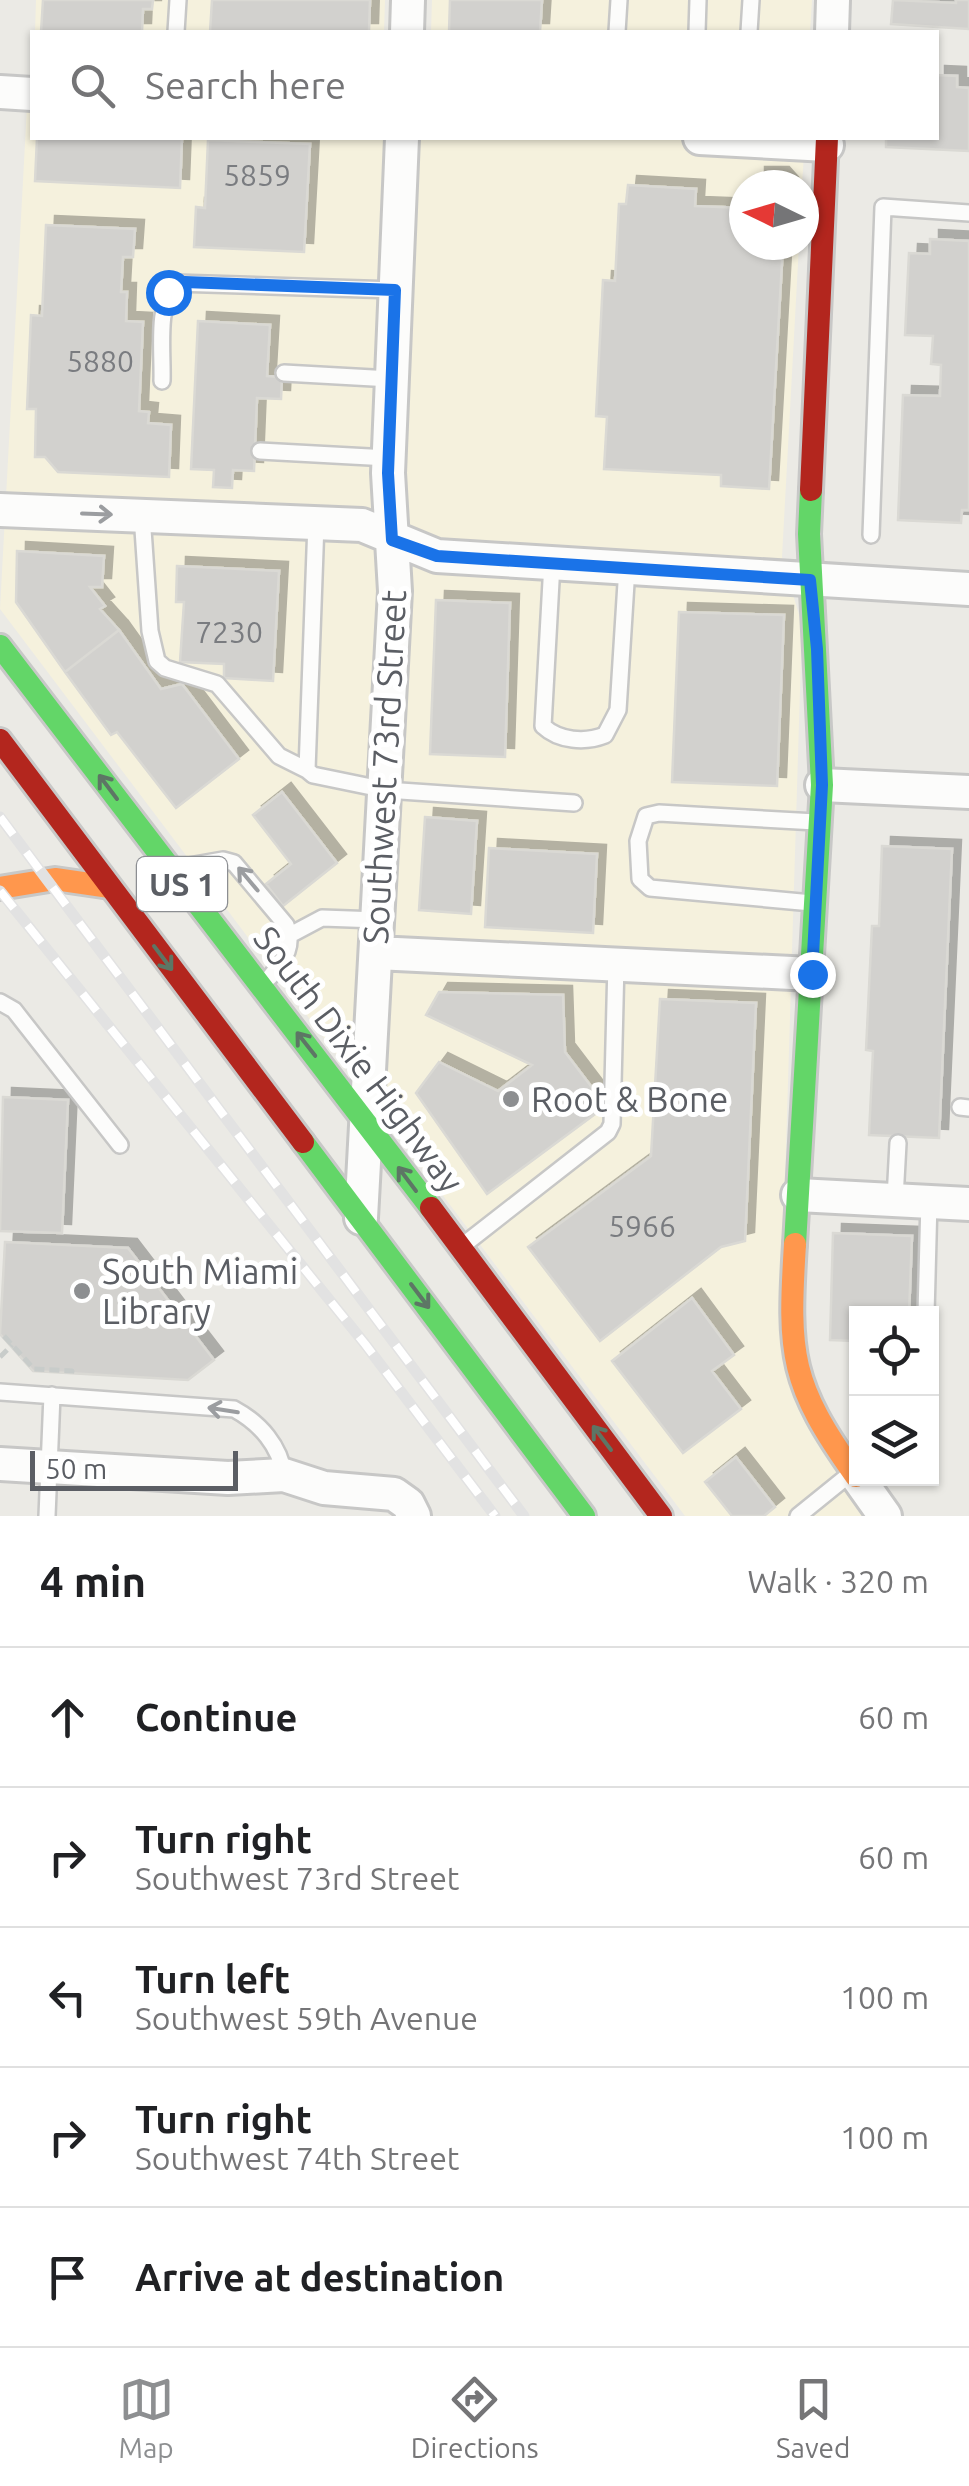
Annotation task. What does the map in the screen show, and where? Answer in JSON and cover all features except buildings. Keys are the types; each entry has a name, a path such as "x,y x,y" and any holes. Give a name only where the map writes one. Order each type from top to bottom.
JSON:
{"main road":[{"path":"827,141 809,534 822,785 790,1321 795,1368 812,1414 849,1466"},
{"name":"South Dixie Highway","path":"0,646 366,1121 661,1516"},
{"name":"US 1","path":"0,740 584,1516"},
{"path":"0,888 55,877 110,886"}],"street":[{"path":"407,30 408,0"},
{"path":"832,30 833,0"},
{"path":"0,92 30,94"},
{"name":"Southwest 73rd Street","path":"362,1218 395,591 388,458 402,140"},
{"path":"785,140 827,141"},
{"path":"0,510 362,525 437,556 969,589"},
{"path":"822,785 969,792"},
{"path":"376,953 812,974"},
{"path":"798,1195 969,1204"},
{"path":"0,1464 241,1479 284,1475 324,1488 394,1494 408,1504 414,1516"},
{"path":"863,1486 885,1516"}],"lane":[{"path":"176,30 178,0"},
{"path":"617,30 619,0"},
{"path":"697,30 698,0"},
{"path":"749,30 751,0"},
{"path":"872,535 883,208 969,213"},
{"path":"162,381 164,306 175,283 395,290"},
{"path":"284,373 391,379"},
{"path":"260,452 388,458"},
{"path":"142,515 150,631 157,661 165,668 217,684 279,756 312,775 386,790 574,803"},
{"path":"308,770 316,523"},
{"path":"552,563 543,726 556,735 584,740 605,735 618,710 627,567"},
{"path":"816,903 650,888 640,878 638,841 646,816 659,813 820,822"},
{"path":"170,870 234,862 286,925 290,935 288,952 262,988"},
{"path":"290,935 322,918 378,920"},
{"path":"459,1248 608,1132 612,1124 616,962"},
{"path":"0,1002 14,1010 120,1144"},
{"path":"896,1200 898,1143"},
{"path":"926,1306 929,1201"},
{"path":"0,1392 234,1410 250,1418 267,1436 281,1457 284,1475"},
{"path":"47,1516 52,1395"},
{"path":"798,1516 849,1481"}],"path":[{"path":"4,1336 34,1369 72,1371"},
{"path":"0,1357 13,1344"}],"shaded area":[{"path":"36,0 385,0 384,30 35,30"},
{"path":"432,0 812,0 810,30 431,30"},
{"path":"27,106 30,140 805,140 803,170 729,170 729,260 798,260 782,557 802,625 780,1344 849,1468 849,1486 859,1486 876,1516 685,1516 0,609"}],"railway":[{"path":"0,817 524,1516"},
{"path":"0,891 365,1344 495,1516"}],"traffic: fast":[{"path":"795,1244 822,785 809,534 811,490"},
{"path":"0,646 431,1208"},
{"path":"303,1142 584,1516"}],"traffic: slow":[{"path":"0,888 55,879 110,887"},
{"path":"795,1244 792,1314 798,1367 818,1417 849,1466"}],"traffic: jam":[{"path":"811,490 827,140"},
{"path":"0,740 303,1142"},
{"path":"431,1208 661,1516"}],"place":[{"name":"Root & Bone","path":"511,1099"},
{"name":"South Miami Library","path":"82,1291"}],"route":[{"path":"168,292 175,283 185,282 395,290 388,473 392,540 437,556 810,580 822,785 812,974"}]}
